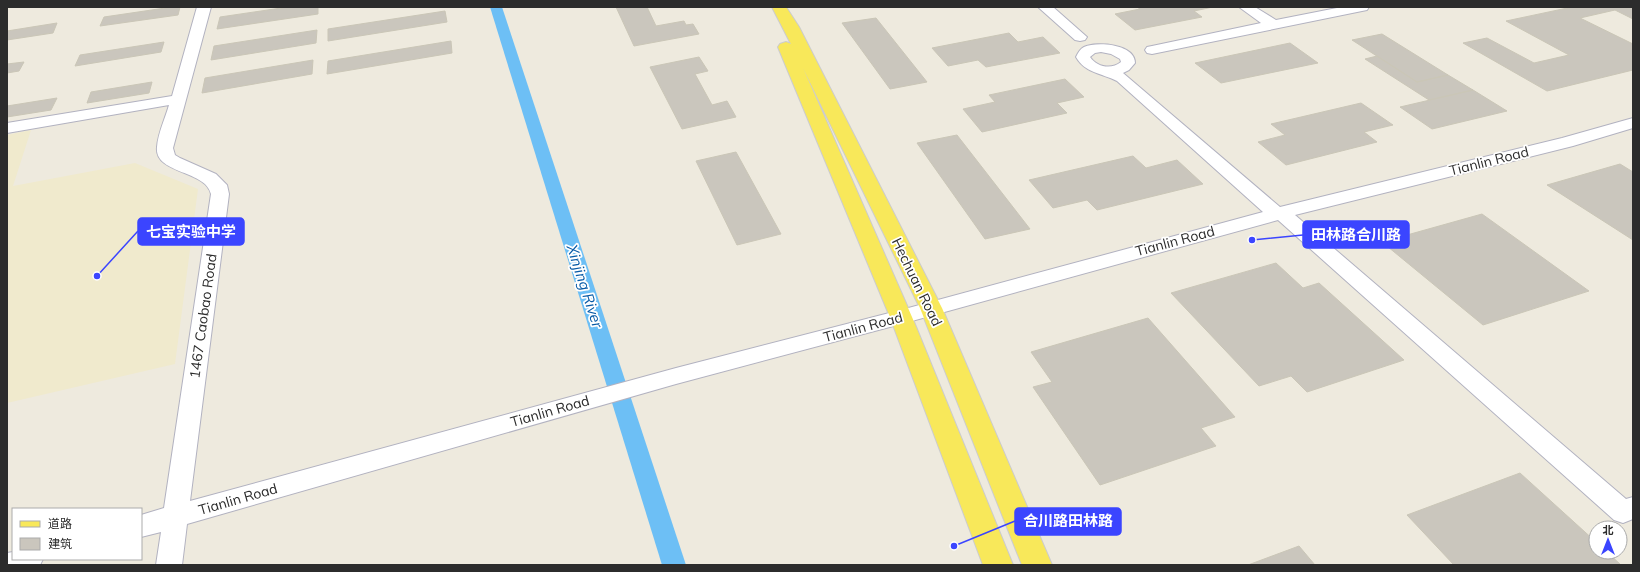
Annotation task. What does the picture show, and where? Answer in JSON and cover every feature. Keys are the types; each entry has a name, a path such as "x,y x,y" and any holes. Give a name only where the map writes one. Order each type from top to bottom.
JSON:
{"main road":[{"name":"Hechuan Road","path":"764,7 779,32 901,317 998,565"},
{"name":"Hechuan Road","path":"779,7 791,28 931,308 1037,565"}],"street":[{"name":"1467 Caobao Road","path":"169,565 177,516 220,194 218,185 210,178 174,162 167,157 165,148 204,7"},
{"path":"1045,7 1080,37 1106,49 1115,50 1125,56 1127,65 1134,80 1281,213"},
{"path":"1246,7 1273,25"},
{"path":"1362,7 1152,50 1094,49 1086,52 1083,57 1088,64 1094,68 1108,71 1122,78 1630,514"},
{"path":"1080,37 1086,52"},
{"path":"1108,71 1116,70 1127,65 1152,50"},
{"path":"7,128 179,99"},
{"name":"Tianlin Road","path":"142,526 676,376 901,317 1281,213 1567,142 1633,123"},
{"path":"8,565 26,560"}],"shaded area":[{"path":"31,130 13,186 135,163 198,189 175,364 7,403 7,135"}],"building":[{"path":"180,7 178,15 100,26 104,17"},
{"path":"288,7 318,7 318,14 217,29 220,17"},
{"path":"616,7 647,7 656,26 684,21 686,25 693,24 699,34 634,46"},
{"path":"1137,7 1213,7 1194,11 1202,17 1135,30 1115,14 1140,9"},
{"path":"1572,7 1633,7 1633,19 1615,10 1580,18 1633,44 1633,70 1547,91 1463,43 1487,38 1534,63 1569,55 1506,21"},
{"path":"445,11 447,22 328,41 328,29"},
{"path":"876,18 927,82 890,89 842,23"},
{"path":"57,23 53,33 7,40 7,31"},
{"path":"317,30 316,43 211,60 214,46"},
{"path":"1009,33 1018,42 1043,37 1060,53 986,67 978,60 948,66 932,48"},
{"path":"1382,34 1448,75 1417,82 1352,40"},
{"path":"451,41 452,53 327,74 328,61"},
{"path":"164,42 161,52 75,66 80,55"},
{"path":"1290,43 1318,63 1221,83 1195,63"},
{"path":"1377,56 1417,82 1448,75 1473,90 1429,100 1365,59"},
{"path":"699,57 708,71 695,74 712,105 727,101 736,117 682,129 650,67"},
{"path":"313,60 312,74 202,93 205,78"},
{"path":"24,62 19,71 7,73 7,64"},
{"path":"1065,79 1084,97 1057,103 1067,113 982,132 963,109 995,102 989,95"},
{"path":"152,82 149,93 87,103 91,92"},
{"path":"1473,90 1507,111 1432,129 1400,107"},
{"path":"57,98 51,110 7,117 7,106"},
{"path":"1361,103 1393,125 1364,132 1377,142 1286,165 1258,142 1285,135 1271,124"},
{"path":"957,135 1030,229 985,239 917,143"},
{"path":"736,152 781,234 737,245 696,161"},
{"path":"1133,156 1146,168 1177,160 1203,184 1097,210 1087,200 1053,208 1029,180"},
{"path":"1620,164 1633,172 1633,240 1547,185"},
{"path":"1482,214 1589,291 1483,325 1382,242"},
{"path":"1276,263 1303,288 1319,283 1404,360 1307,392 1291,376 1259,386 1171,293"},
{"path":"1148,318 1235,417 1201,428 1216,446 1100,485 1033,387 1052,382 1031,352"},
{"path":"1520,473 1588,535 1588,560 1616,560 1621,565 1454,565 1407,515"},
{"path":"1299,546 1315,565 1248,565"}],"waterway":[{"name":"Xinjing River","path":"496,7 674,565"}],"place":[{"name":"田林路合川路","path":"1252,240"},
{"name":"七宝实验中学","path":"97,276"},
{"name":"合川路田林路","path":"954,546"}]}
